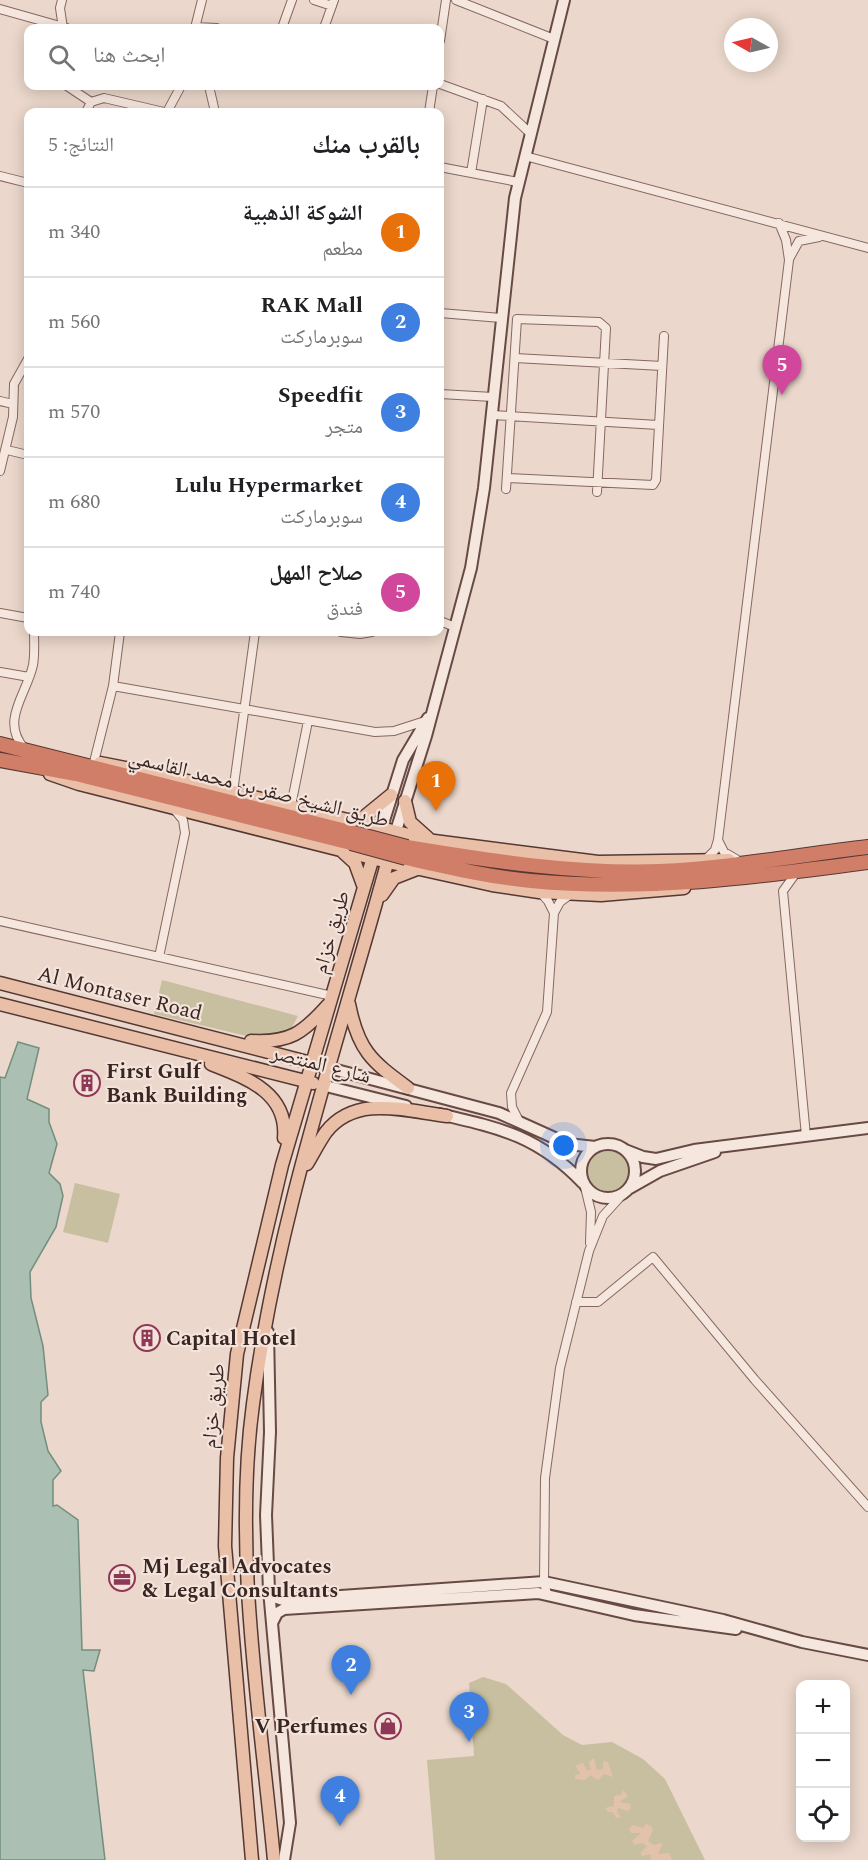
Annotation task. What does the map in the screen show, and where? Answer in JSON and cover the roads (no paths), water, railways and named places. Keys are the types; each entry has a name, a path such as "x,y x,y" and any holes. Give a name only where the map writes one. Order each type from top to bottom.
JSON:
{"highway":[{"name":"طريق الشيخ صقر بن محمد القاسمي","path":"0,743 406,852 533,881 606,884 747,878 868,862"},
{"name":"طريق الشيخ صقر بن محمد القاسمي","path":"0,759 76,774 353,838"},
{"name":"طريق الشيخ صقر بن محمد القاسمي","path":"406,852 608,871 660,871 868,847"}],"main road":[{"path":"31,751 94,762 232,792 395,834 434,841 574,860 625,863 746,860"},
{"path":"29,766 79,784 388,862 539,892 646,892 710,885 747,878"},
{"path":"347,820 364,817 391,795"},
{"path":"405,801 410,822 434,841"},
{"name":"طريق خزام","path":"252,1860 225,1546 227,1458 238,1350 282,1165 381,830"},
{"name":"طريق خزام","path":"274,1860 248,1584 247,1497 252,1406 267,1314 322,1085 349,1001 395,834"},
{"path":"337,849 355,862 361,873 362,896"},
{"path":"375,906 394,878 418,869"},
{"name":"Al Montaser Road","path":"0,983 230,1040"},
{"path":"230,1040 275,1042 295,1036 311,1024 331,999"},
{"path":"349,1001 357,1034 367,1056 408,1088"},
{"name":"شارع المنتصر","path":"0,1004 322,1085"},
{"name":"شارع المنتصر","path":"230,1040 329,1068"},
{"path":"171,1047 252,1080 270,1095 285,1126 282,1165"},
{"path":"300,1175 325,1133 350,1112 374,1107 447,1116"},
{"path":"238,1350 253,1357 249,1391 252,1406"}],"street":[{"path":"62,0 60,8 64,24"},
{"path":"196,24 202,0"},
{"path":"283,24 292,0"},
{"path":"314,0 333,3 325,24"},
{"path":"442,24 446,0"},
{"path":"456,0 554,39"},
{"path":"395,834 455,627 478,532 518,182 564,0"},
{"path":"0,9 51,24"},
{"path":"444,85 501,106 531,134"},
{"path":"73,90 91,102"},
{"path":"168,108 179,90"},
{"path":"210,90 214,108"},
{"path":"430,108 432,90"},
{"path":"88,108 91,102 104,98 148,108"},
{"path":"471,173 483,99"},
{"path":"525,156 868,248"},
{"path":"444,168 518,182"},
{"path":"0,176 24,182"},
{"path":"704,860 712,854 718,840 789,260 786,240 779,223"},
{"path":"789,260 799,241 826,236"},
{"path":"444,313 501,318"},
{"path":"506,489 517,318 599,322 606,328 597,492"},
{"path":"508,478 653,484 656,480 664,336"},
{"path":"515,358 662,366"},
{"path":"0,471 7,450 14,384 24,366"},
{"path":"444,394 493,398"},
{"path":"0,401 13,404"},
{"path":"492,415 658,425"},
{"path":"7,450 24,454"},
{"path":"0,613 24,617"},
{"path":"444,623 455,627"},
{"path":"0,743 12,731 14,704 33,665 34,636"},
{"path":"94,762 113,686 119,636"},
{"path":"232,792 246,708 255,636"},
{"path":"0,672 29,677"},
{"path":"113,686 381,733 428,719"},
{"path":"381,830 406,753 428,719"},
{"path":"291,806 308,721"},
{"path":"12,731 31,751"},
{"path":"159,957 185,833 183,820 169,806"},
{"path":"718,840 724,852 746,860"},
{"path":"783,891 797,872"},
{"path":"765,876 773,880 783,891 806,1136"},
{"path":"539,892 548,901 554,913"},
{"path":"519,1121 512,1107 511,1093 547,1012 554,913 560,902 572,893"},
{"path":"0,921 331,999"},
{"name":"شارع المنتصر","path":"329,1068 408,1088 519,1121 568,1144 595,1147"},
{"name":"شارع المنتصر","path":"322,1085 519,1135 551,1152 584,1185"},
{"path":"589,1251 591,1212 580,1168 583,1159 595,1147 610,1143 643,1157 656,1159 738,1144 868,1128"},
{"path":"584,1185 597,1197 606,1199 660,1172 738,1144"},
{"path":"547,1594 544,1582 545,1478 560,1368 589,1251 603,1216 626,1191 635,1172 634,1164 626,1149"},
{"path":"576,1302 598,1302 653,1257 755,1380 868,1507"},
{"path":"267,1314 270,1432 266,1515 269,1590 290,1823 284,1860"},
{"path":"269,1590 274,1597 283,1600 544,1582 723,1620 760,1631 868,1655"},
{"path":"273,1621 277,1613 284,1609 506,1593 547,1594 634,1614 760,1631"}],"place":[{"name":"صلاح المهل","path":"782,395"},
{"name":"الشوكة الذهبية","path":"436,811"},
{"name":"First Gulf Bank Building","path":"87,1083"},
{"name":"Capital Hotel","path":"147,1338"},
{"name":"Mj Legal Advocates & Legal Consultants","path":"122,1578"},
{"name":"RAK Mall","path":"351,1695"},
{"name":"V Perfumes","path":"388,1726"},
{"name":"Speedfit","path":"469,1742"},
{"name":"Lulu Hypermarket","path":"340,1826"}]}
